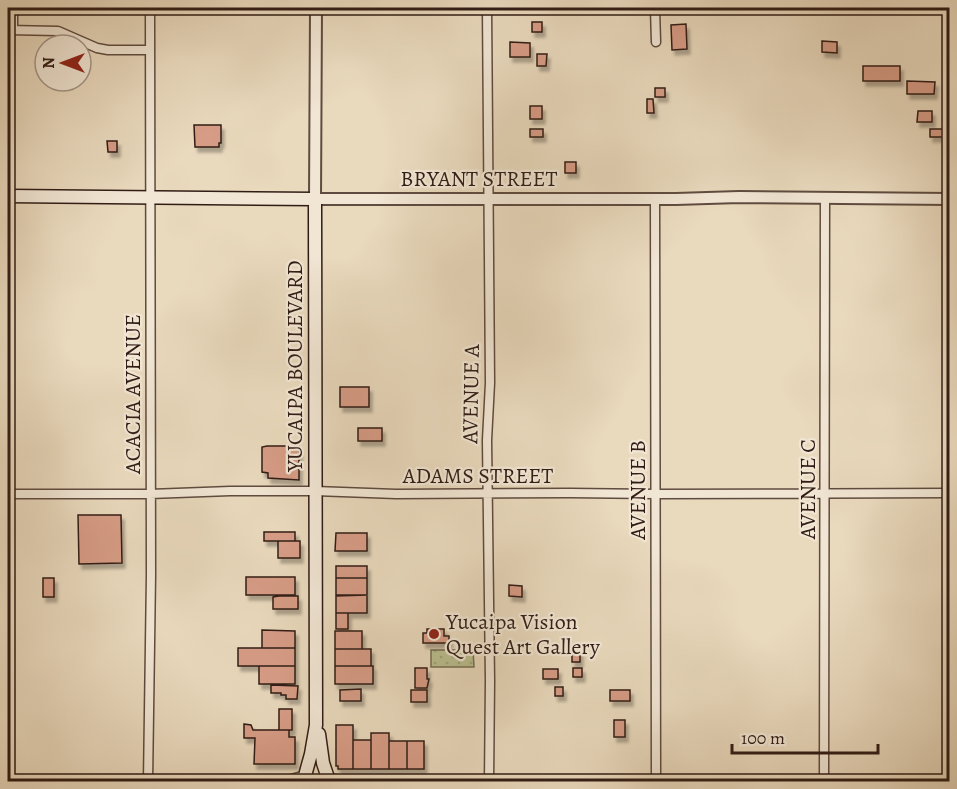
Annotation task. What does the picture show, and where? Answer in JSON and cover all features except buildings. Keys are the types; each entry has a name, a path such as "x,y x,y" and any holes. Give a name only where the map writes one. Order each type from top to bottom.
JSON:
{"main road":[{"name":"BRYANT STREET","path":"8,196 315,199"},
{"name":"YUCAIPA BOULEVARD","path":"302,777 312,754 316,724 315,199"},
{"name":"YUCAIPA BOULEVARD","path":"316,724 323,763 329,779"},
{"path":"302,777 317,770 329,779"}],"street":[{"path":"13,8 10,30 58,31 97,48 108,50 150,50"},
{"name":"ACACIA AVENUE","path":"148,782 150,8"},
{"name":"YUCAIPA BOULEVARD","path":"315,199 316,8"},
{"name":"AVENUE A","path":"487,8 490,383 487,440 489,782"},
{"path":"656,8 656,42"},
{"name":"BRYANT STREET","path":"315,199 739,197 950,199"},
{"name":"AVENUE C","path":"824,782 825,197"},
{"name":"AVENUE B","path":"655,199 656,782"},
{"name":"ADAMS STREET","path":"8,494 150,495 230,491 315,491 396,494 950,494"},
{"path":"280,782 302,777"},
{"path":"329,779 345,782"}],"green space":[{"path":"431,650 473,650 474,667 431,667"}],"place":[{"name":"Yucaipa Vision Quest Art Gallery","path":"434,634"}]}
